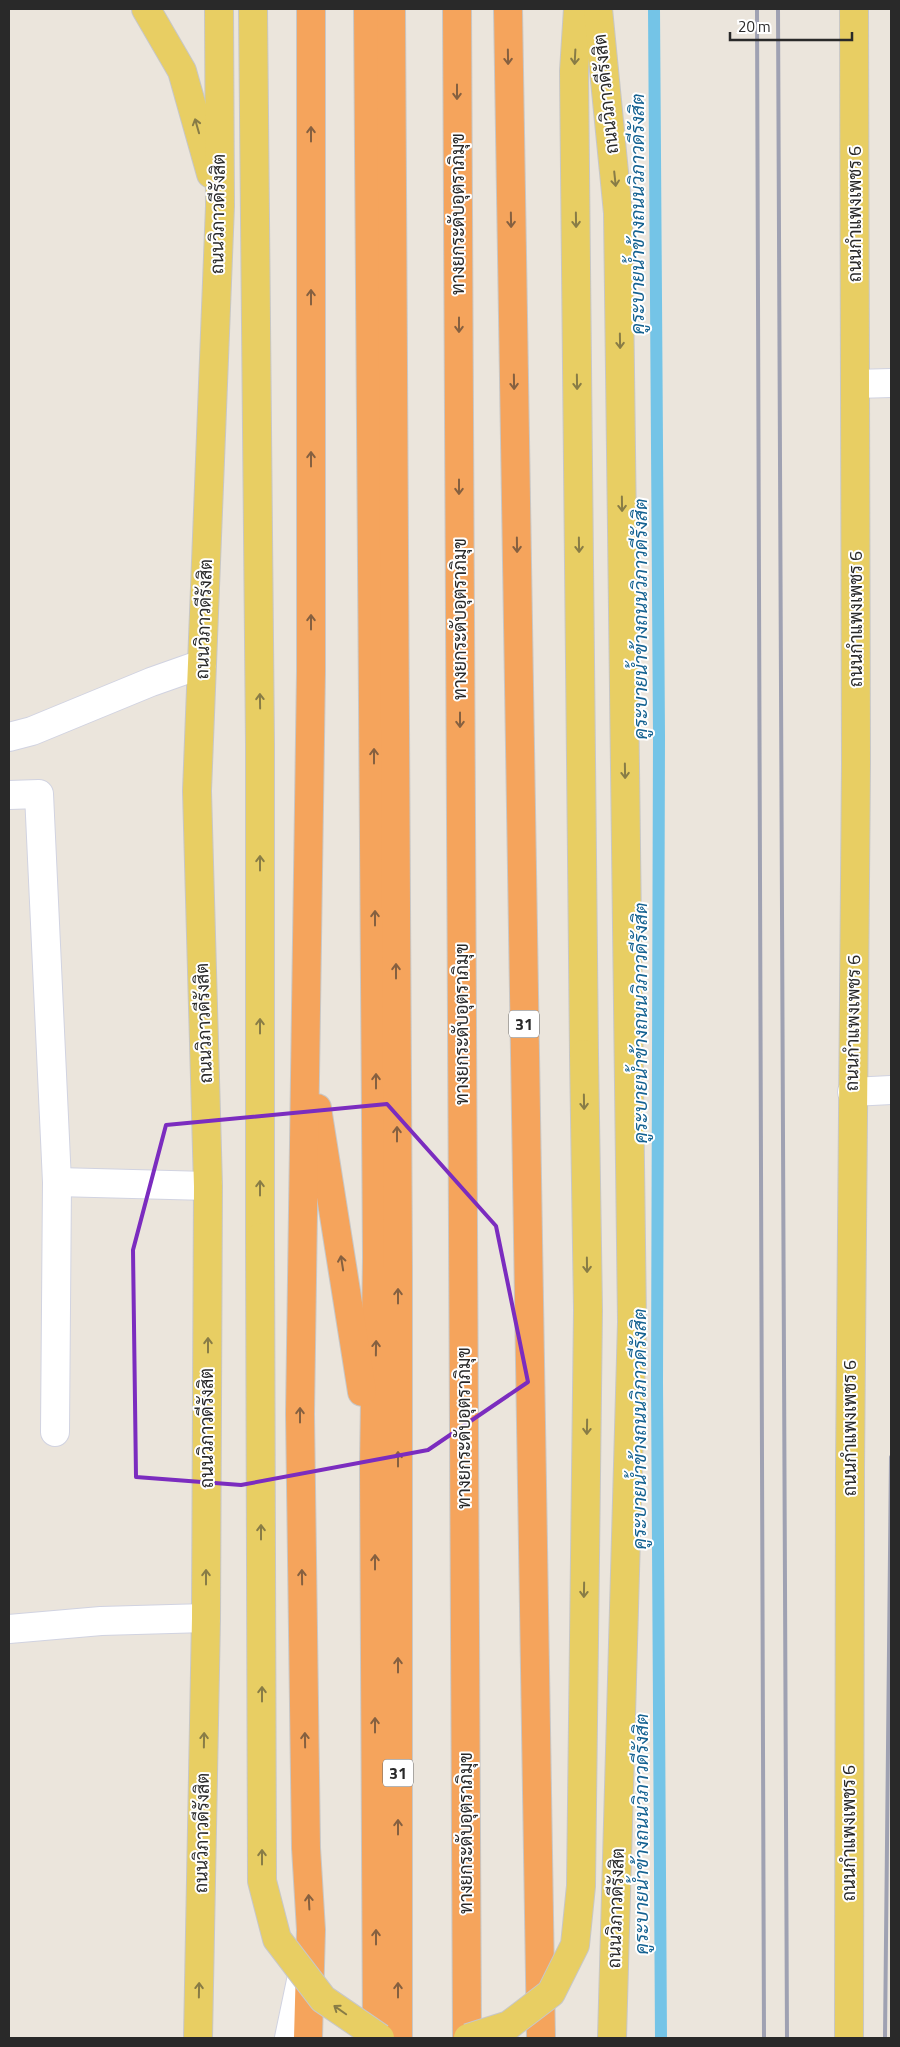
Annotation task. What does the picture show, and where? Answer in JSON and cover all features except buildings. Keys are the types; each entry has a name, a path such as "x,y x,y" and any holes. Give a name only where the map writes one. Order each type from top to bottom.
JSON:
{"highway":[{"path":"308,2038 311,1930 306,1848 300,1414 311,671 311,9"},
{"name":"31","path":"368,9 377,1247 374,1467 378,2038"},
{"name":"31","path":"391,9 398,1267 398,2038"},
{"name":"ทางยกระดับอุตราภิมุข","path":"457,9 468,2038"},
{"name":"31","path":"508,9 541,2038"},
{"path":"306,1034 374,1467"}],"main road":[{"path":"146,9 182,71 220,206"},
{"name":"ถนนวิภาวดีรังสิต","path":"198,2038 206,1618 208,1186 196,790 220,206 219,9"},
{"path":"253,9 260,744 262,1881 277,1939 324,1999 378,2038"},
{"path":"468,2038 509,2025 551,1993 575,1945 581,1886 588,1310 574,71 578,9"},
{"name":"ถนนวิภาวดีรังสิต","path":"598,9 618,213 632,1322 612,2038"},
{"name":"ถนนกำแพงเพชร 6","path":"849,2038 852,1092 856,763 854,9"}],"lane":[{"path":"856,384 891,383"},
{"path":"9,736 32,732 151,682 202,664"},
{"path":"9,795 39,794 57,1182 54,1432"},
{"path":"852,1092 891,1090"},
{"path":"57,1182 208,1186"},
{"path":"9,1629 101,1621 206,1618"},
{"path":"289,2038 311,1930"}],"highlighted area":[{"path":"387,1104 496,1226 528,1382 428,1450 241,1485 136,1477 133,1250 166,1125"}],"waterway":[{"name":"คูระบายน้ำข้างถนนวิภาวดีรังสิต","path":"654,9 659,736 657,1382 661,2038"}],"railway":[{"path":"757,9 764,2038"},
{"path":"778,9 787,2038"},
{"path":"885,2038 891,1457"}]}
